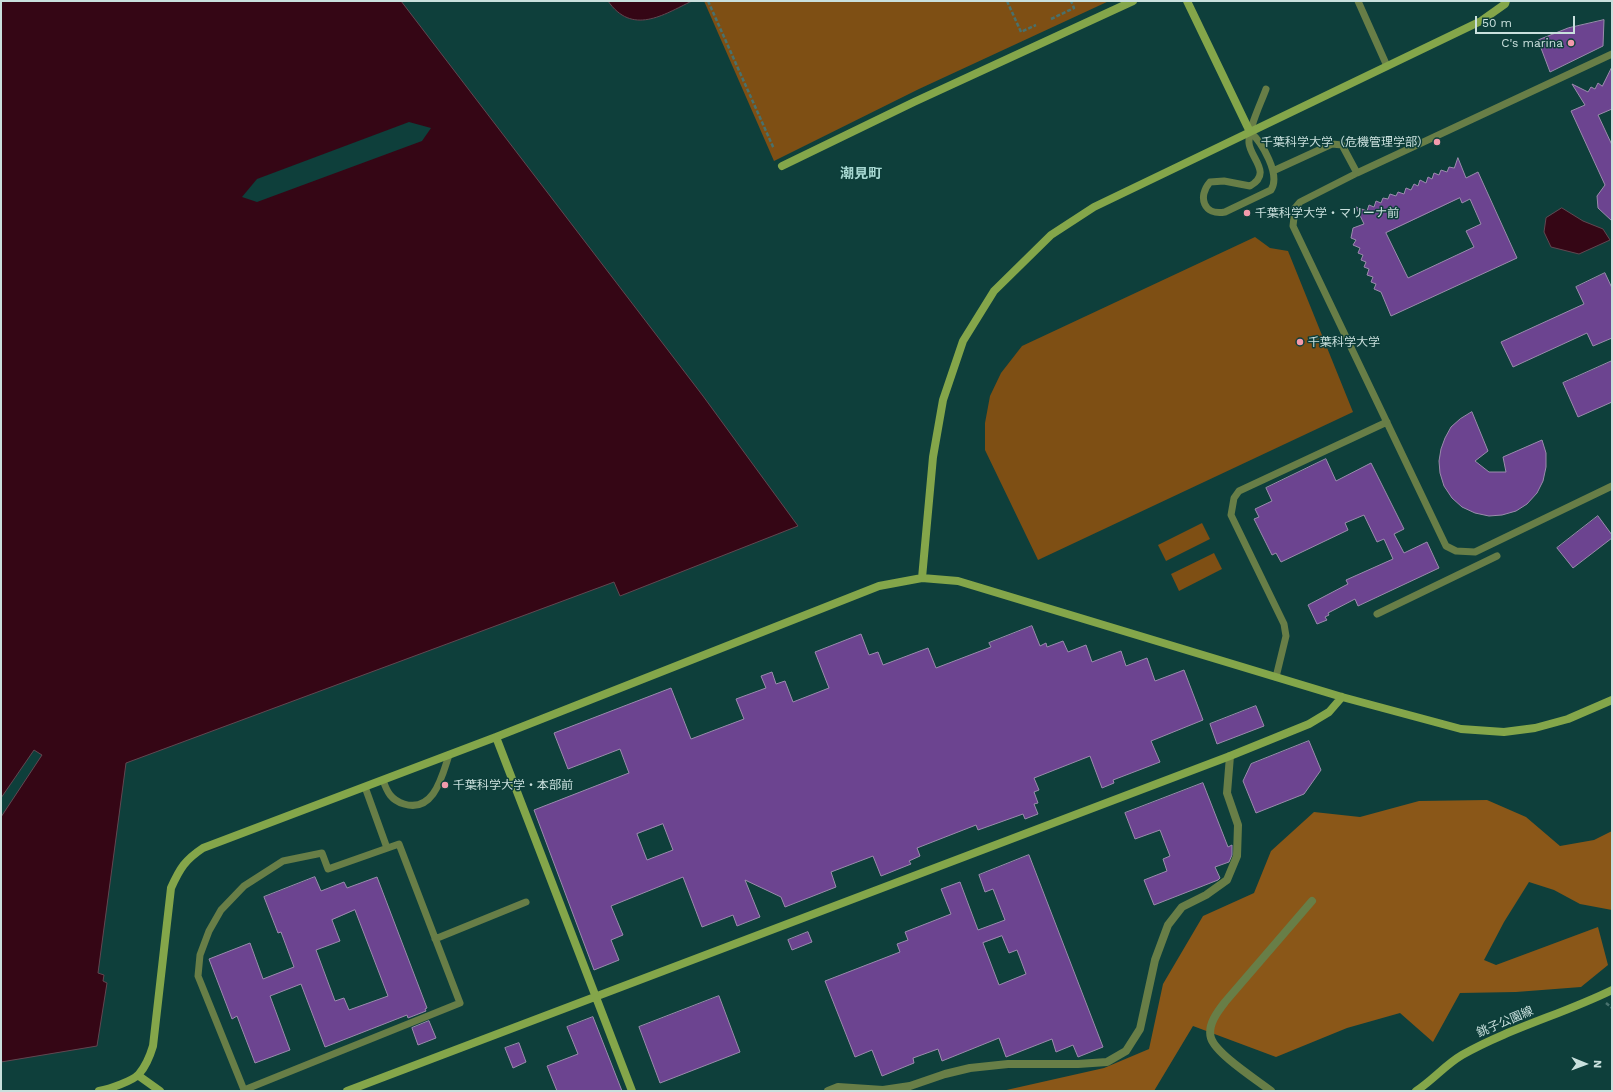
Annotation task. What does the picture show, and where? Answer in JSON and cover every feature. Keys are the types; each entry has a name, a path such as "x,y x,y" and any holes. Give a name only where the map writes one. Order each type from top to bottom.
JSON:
{"street":[{"path":"782,166 1133,1"},
{"path":"1187,1 1250,132"},
{"path":"922,578 933,457 943,400 963,341 994,291 1051,235 1094,207 1481,21 1505,4 1506,1"},
{"path":"99,1091 107,1090 138,1076 147,1063 153,1046 171,888 179,869 189,857 203,848 496,737 879,586 922,578 958,581 1342,697 1462,729 1504,732 1535,728 1568,719 1612,700"},
{"path":"348,1091 1230,756 1309,724 1329,712 1342,697"},
{"path":"496,737 632,1091"},
{"path":"828,1091 838,1087 883,1090 910,1086 945,1074 970,1068 1008,1064 1078,1064 1107,1062 1126,1051 1140,1029 1155,960 1168,925 1182,907 1206,895 1227,880 1237,856 1238,825 1227,793 1230,756"},
{"path":"1271,1091 1218,1050 1211,1038 1211,1026 1215,1014 1312,901"},
{"name":"銚子公園線","path":"1421,1090 1446,1066 1481,1045 1612,990"},
{"path":"138,1076 160,1091"}],"lane":[{"path":"1358,1 1387,66"},
{"path":"1612,54 1357,173 1300,202 1295,208 1293,226 1446,546 1456,551 1475,552 1612,486"},
{"path":"1250,132 1259,140 1273,172 1275,184 1272,190 1225,212 1219,213 1205,206 1203,200 1204,192 1210,182 1224,181 1250,186 1259,177 1261,169 1249,143 1250,132 1266,90"},
{"path":"1273,172 1332,144 1342,145 1357,173"},
{"path":"1276,677 1286,636 1284,624 1231,515 1234,498 1239,491 1387,422"},
{"path":"1377,614 1497,556"},
{"path":"383,780 387,792 395,801 414,806 424,804 431,798 440,782 449,755"},
{"path":"365,787 387,848"},
{"path":"398,844 460,1003 244,1090 198,976 200,955 209,931 221,910 244,886 283,861 322,853 328,869 387,848 398,844"},
{"path":"435,939 526,902"}],"path":[{"path":"708,1 774,149"},
{"path":"1007,1 1021,32 1036,25"},
{"path":"1051,19 1074,8 1071,1"}],"shaded area":[{"path":"1,1 401,1 703,396 798,526 620,596 614,582 126,763 98,973 104,975 103,981 107,983 97,1046 1,1062 1,817 42,755 34,750 1,798"},
{"path":"608,1 692,1 659,16 637,20 627,18 617,12"},
{"path":"704,1 1109,1 919,89 774,161"},
{"path":"1562,208 1583,221 1603,229 1610,240 1579,254 1551,247 1544,232 1546,218"},
{"path":"1255,237 1270,248 1288,251 1353,412 1038,560 985,450 985,423 990,396 1001,373 1022,346"},
{"path":"1202,523 1210,539 1166,561 1158,545"},
{"path":"1214,553 1222,569 1179,591 1171,574"},
{"path":"1487,800 1526,817 1560,846 1594,840 1612,831 1612,910 1580,904 1554,890 1529,882 1504,922 1484,960 1496,965 1598,927 1608,965 1581,987 1516,992 1460,993 1433,1042 1400,1013 1347,1028 1276,1057 1193,1026 1154,1091 1002,1091 1104,1068 1149,1049 1163,984 1203,916 1254,893 1271,851 1314,812 1360,817 1419,801"}],"pier":[{"path":"409,122 431,128 422,141 257,202 242,197 257,179"}],"building":[{"name":"C's marina","path":"1604,20 1603,46 1550,72 1538,40 1568,28"},
{"path":"1612,67 1612,109 1598,115 1612,145 1612,221 1598,208 1597,196 1605,185 1571,111 1585,105 1572,84 1588,92 1591,87 1595,89 1598,83 1602,86"},
{"path":"1458,158 1466,178 1478,172 1517,258 1391,316 1381,292 1374,289 1376,284 1371,282 1373,277 1367,275 1369,269 1364,267 1366,262 1361,260 1363,255 1358,253 1360,248 1353,245 1356,240 1351,238 1353,228 1364,224 1356,207 1367,211 1369,205 1374,207 1376,201 1381,203 1383,198 1388,199 1390,194 1396,196 1398,192 1404,194 1406,188 1411,190 1414,184 1418,186 1420,180 1426,183 1428,177 1432,179 1434,173 1439,175 1441,170 1447,172 1449,167 1454,168","holes":["1460,198 1462,203 1470,199 1481,224 1466,231 1474,247 1408,278 1386,233"]},
{"path":"1605,273 1612,288 1612,338 1593,346 1587,333 1513,367 1501,342 1584,304 1576,287"},
{"path":"1612,361 1612,402 1578,417 1563,383"},
{"path":"1472,412 1488,451 1475,461 1489,472 1506,472 1503,457 1542,440 1546,453 1546,467 1543,481 1537,493 1527,504 1516,511 1502,515 1489,516 1475,513 1462,507 1452,498 1444,486 1440,473 1439,461 1445,438 1451,427 1460,419"},
{"path":"1326,459 1336,481 1371,463 1404,529 1394,534 1404,553 1427,542 1439,568 1358,606 1355,599 1328,613 1329,615 1325,617 1327,620 1317,624 1308,605 1348,584 1346,580 1393,559 1384,539 1377,542 1364,515 1345,523 1348,530 1281,562 1276,553 1272,555 1254,519 1259,517 1255,509 1272,501 1266,488"},
{"path":"1598,516 1612,535 1612,538 1573,568 1557,548"},
{"path":"1032,626 1040,646 1046,643 1047,647 1063,641 1068,652 1086,645 1092,662 1121,651 1126,666 1147,658 1155,681 1184,670 1203,720 1151,741 1160,762 1113,780 1114,783 1102,788 1090,756 1034,778 1039,790 1034,792 1038,803 1034,804 1038,814 1025,819 1023,814 978,830 976,825 917,848 920,856 909,861 911,864 881,876 873,856 831,872 836,887 785,907 781,897 745,880 760,917 737,926 733,915 702,927 683,877 611,906 623,935 611,940 619,960 594,970 534,810 629,773 620,749 568,769 554,733 671,688 691,739 744,719 736,699 766,688 761,676 772,672 776,684 785,681 793,702 829,688 815,652 861,634 869,655 878,652 883,665 928,648 936,668 991,647 989,643","holes":["663,824 673,850 647,860 637,834"]},
{"path":"1256,706 1264,726 1217,744 1210,724"},
{"path":"1309,741 1321,770 1304,794 1256,813 1243,781 1251,764"},
{"path":"1203,783 1228,847 1232,845 1232,855 1229,862 1215,867 1220,878 1218,880 1154,905 1144,880 1167,871 1163,859 1170,856 1160,830 1135,839 1125,813"},
{"path":"1029,855 1103,1047 1078,1057 1073,1045 1056,1052 1052,1039 1006,1057 999,1038 942,1061 938,1049 913,1058 914,1063 882,1076 872,1050 855,1057 825,981 900,952 897,944 908,940 905,932 951,914 941,889 960,882 978,930 1005,920 993,889 985,892 979,875","holes":["1002,936 1009,953 1017,950 1026,974 999,985 983,943"]},
{"path":"315,877 321,891 344,882 347,888 377,877 427,1008 425,1009 426,1011 408,1018 407,1015 325,1047 301,984 270,996 290,1050 255,1063 237,1016 232,1019 209,959 250,943 263,979 294,967 281,932 278,933 264,897","holes":["355,910 388,996 349,1010 344,998 335,1001 316,950 340,941 332,920"]},
{"path":"808,932 812,942 792,950 788,940"},
{"path":"719,996 740,1052 660,1083 639,1027"},
{"path":"593,1017 622,1091 557,1091 547,1066 578,1054 567,1027"},
{"path":"429,1021 436,1038 418,1045 412,1028"},
{"path":"519,1043 526,1062 513,1068 505,1048"}],"place":[{"name":"C's marina","path":"1571,43"},
{"name":"千葉科学大学（危機管理学部）","path":"1437,142"},
{"name":"千葉科学大学・マリーナ前","path":"1247,213"},
{"name":"千葉科学大学","path":"1300,342"},
{"name":"千葉科学大学・本部前","path":"445,785"}],"district":[{"name":"潮見町","path":"861,174"}]}
